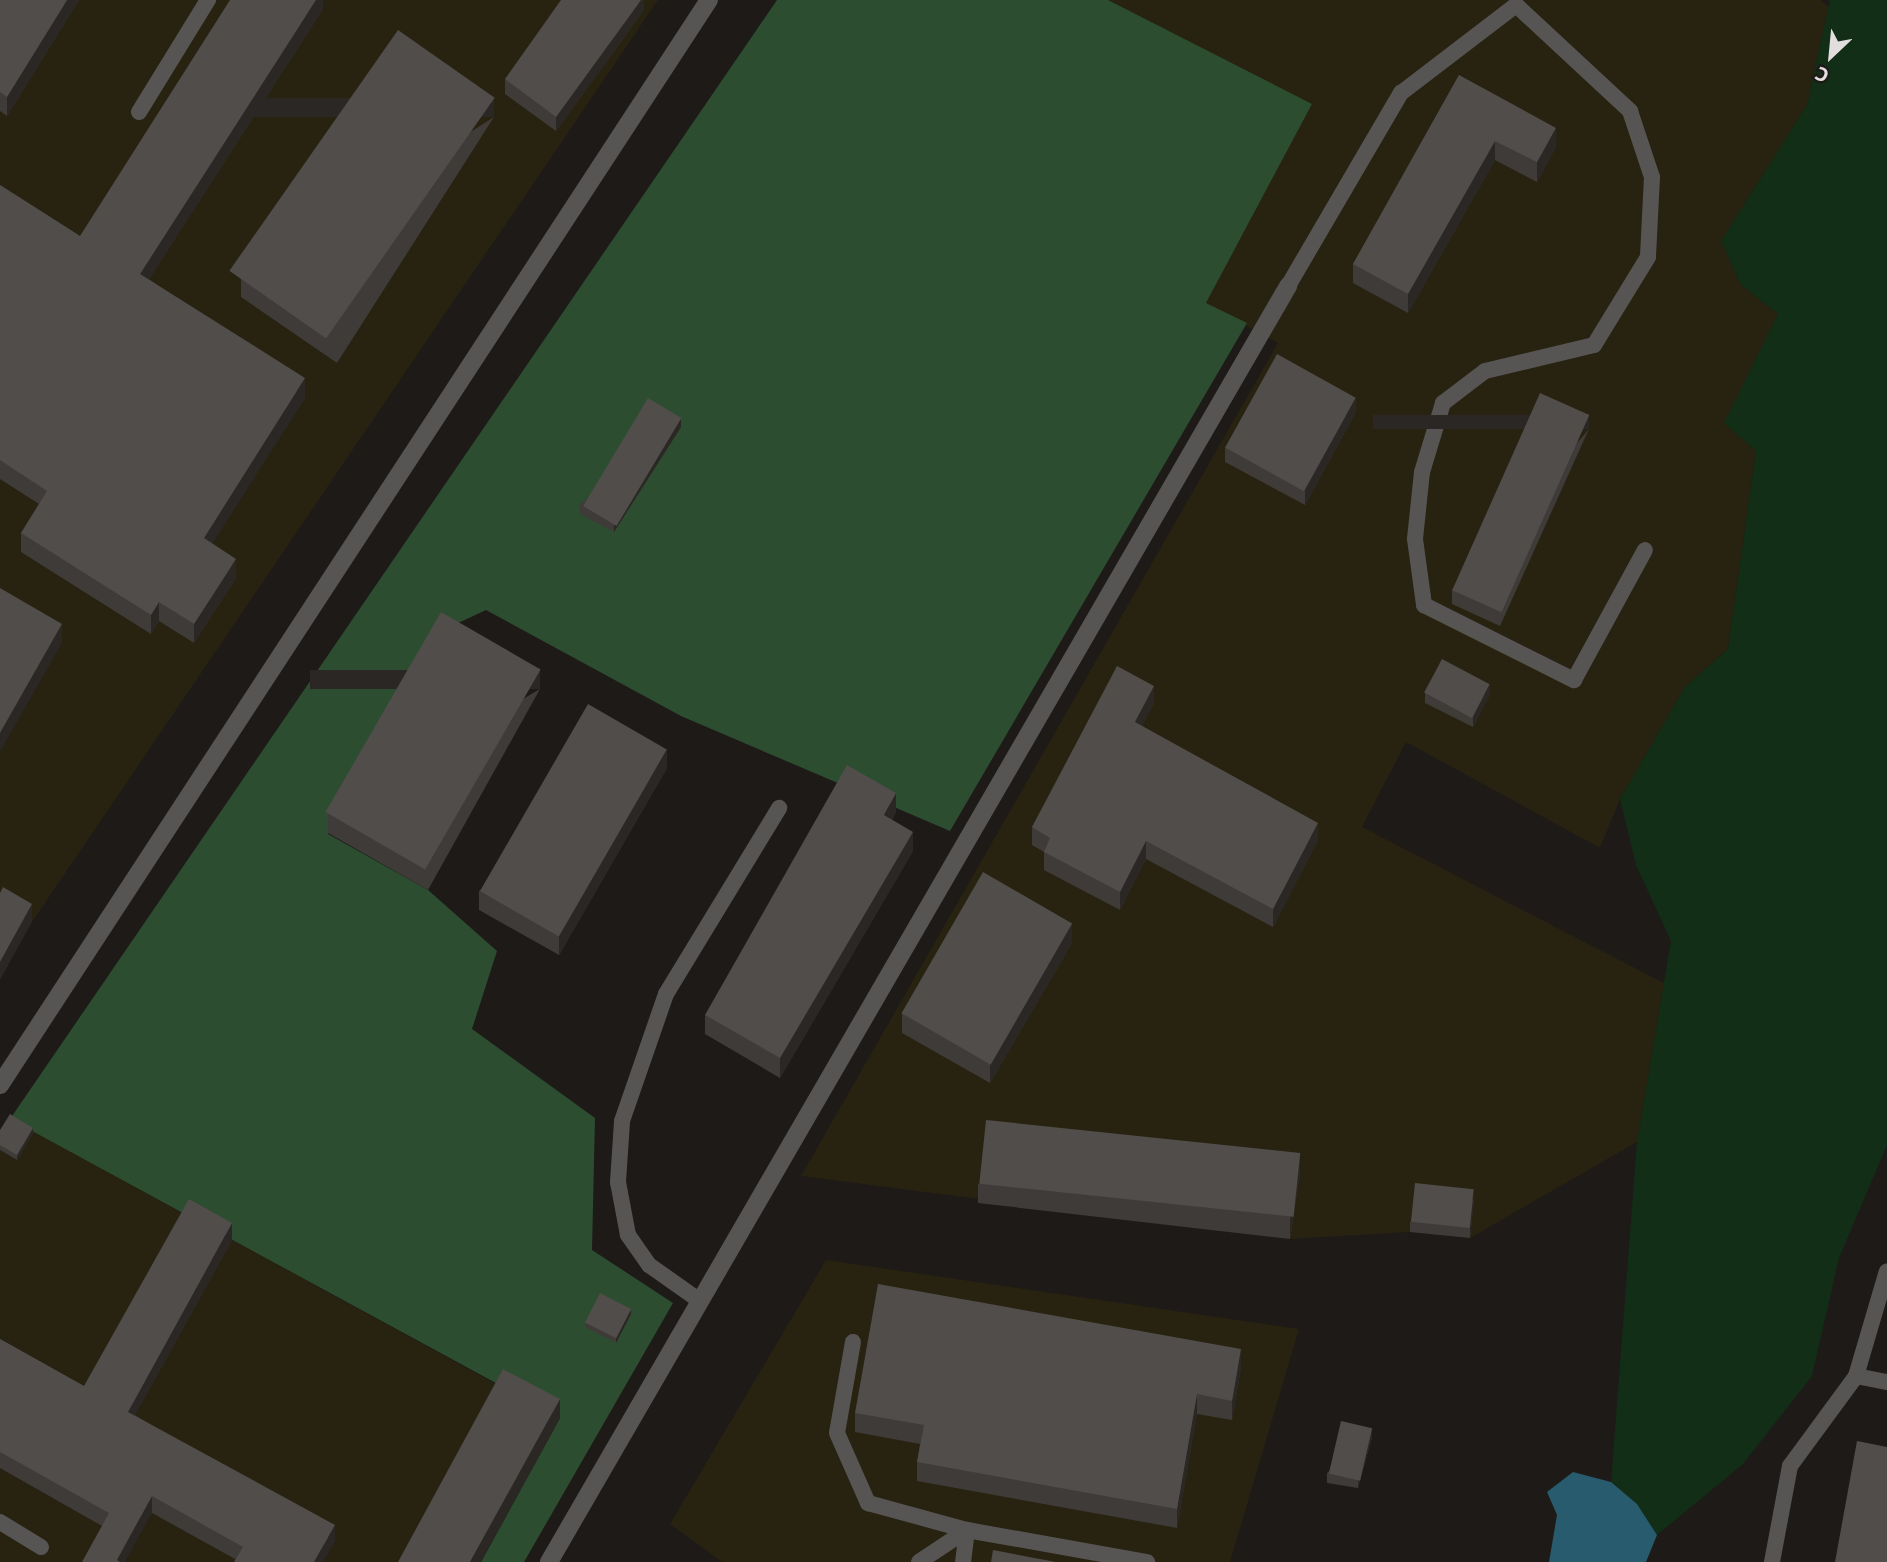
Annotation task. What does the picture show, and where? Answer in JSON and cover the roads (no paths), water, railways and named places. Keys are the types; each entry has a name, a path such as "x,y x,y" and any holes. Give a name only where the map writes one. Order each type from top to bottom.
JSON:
{"street":[{"path":"0,1085 709,0"},
{"path":"549,1562 1288,286"}],"lane":[{"path":"139,112 208,0"},
{"path":"1288,286 1401,93 1516,5 1630,111 1652,177 1648,257 1594,345 1485,371 1443,403 1422,472 1415,539 1424,605 1574,680 1644,550"},
{"path":"700,1301 649,1265 628,1235 618,1182 622,1121 666,994 779,808"},
{"path":"1772,1562 1790,1466 1856,1376 1887,1271"},
{"path":"853,1342 837,1433 868,1503 967,1530 1147,1562"},
{"path":"1856,1376 1887,1382"},
{"path":"0,1522 41,1547"},
{"path":"919,1562 967,1530"},
{"path":"962,1562 967,1530"}],"water":[{"path":"1573,1472 1611,1482 1637,1504 1657,1535 1646,1562 1549,1562 1557,1515 1547,1492"}]}
